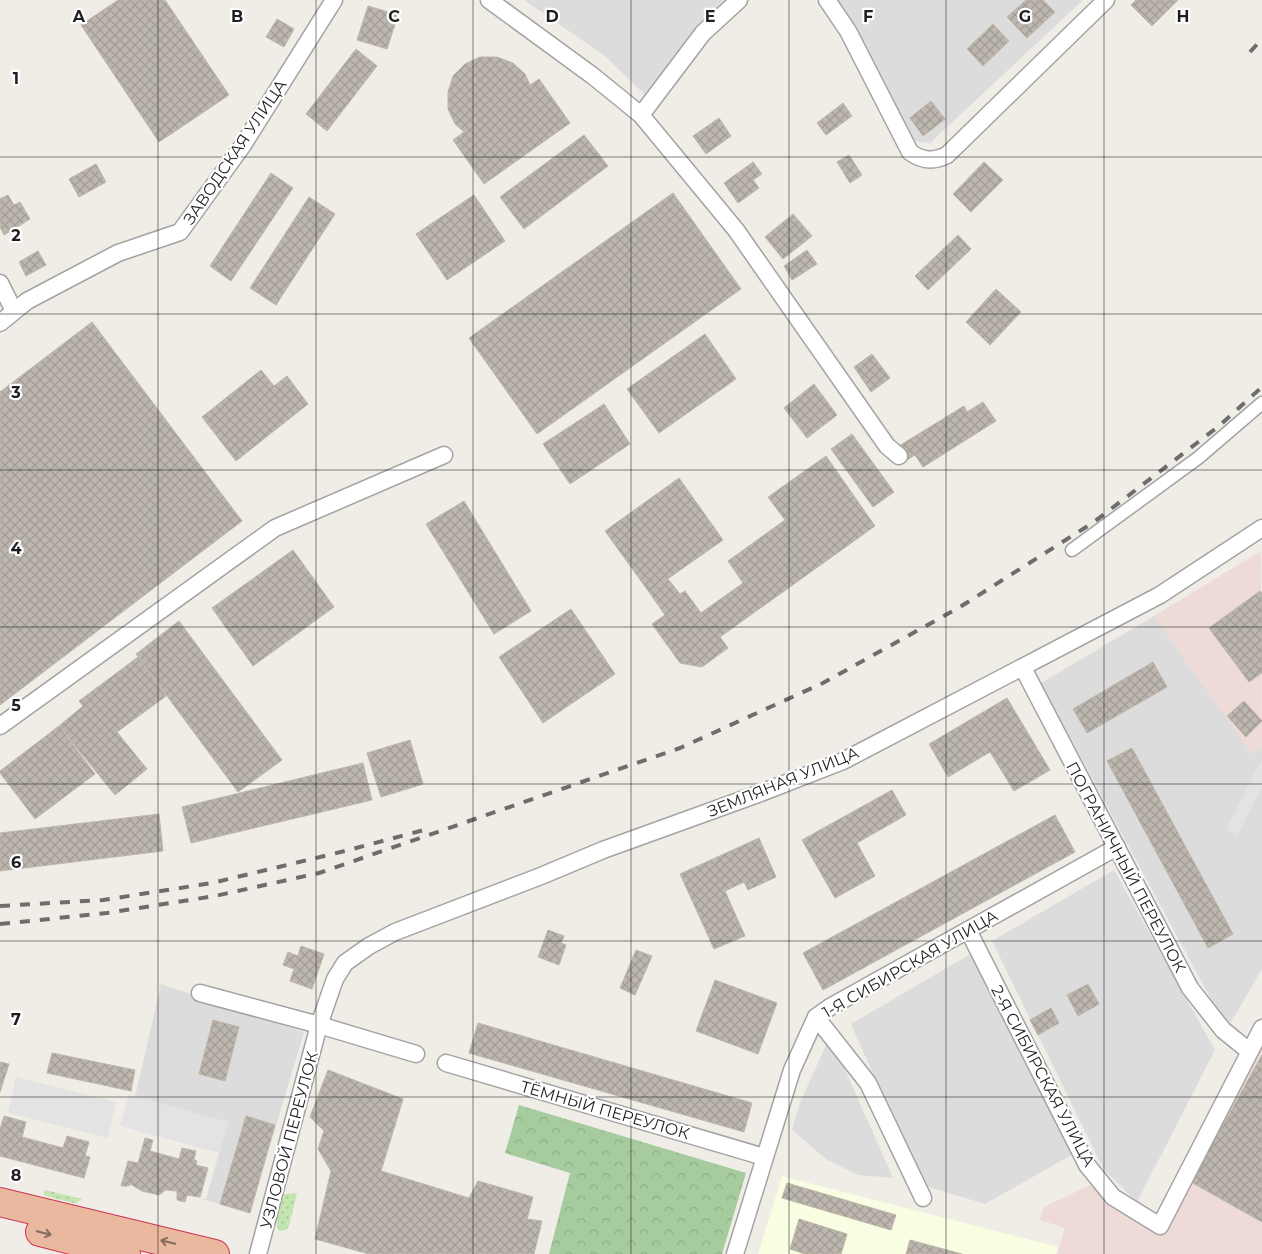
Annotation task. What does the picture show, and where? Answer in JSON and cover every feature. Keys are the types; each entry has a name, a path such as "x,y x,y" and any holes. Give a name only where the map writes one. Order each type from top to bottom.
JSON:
{"highway":[{"path":"0,1202 215,1254"},
{"path":"0,1222 126,1254"}],"street":[{"path":"489,0 593,76 640,115 736,230 887,446 899,456"},
{"path":"640,115 703,33 739,0"},
{"path":"827,0 848,32 910,152 915,156 929,160 947,155 1106,0"},
{"name":"ЗАВОДСКАЯ УЛИЦА","path":"0,324 27,301 118,253 180,232 243,145 329,1"},
{"path":"0,283 14,312"},
{"path":"1072,550 1198,458 1262,403"},
{"path":"0,726 275,528 444,455"},
{"name":"ЗЕМЛЯНАЯ УЛИЦА","path":"319,1025 335,979 345,963 369,946 395,932 603,850 758,794 843,760 1160,595 1259,535"},
{"name":"ПОГРАНИЧНЫЙ ПЕРЕУЛОК","path":"1022,668 1118,847 1190,988 1223,1030 1249,1052"},
{"name":"1-Я СИБИРСКАЯ УЛИЦА","path":"735,1254 792,1070 816,1017 830,1007 1118,847"},
{"name":"2-Я СИБИРСКАЯ УЛИЦА","path":"968,930 1087,1165 1114,1197 1160,1226 1249,1052"},
{"path":"200,993 319,1025 416,1054"},
{"path":"816,1017 868,1083 924,1198"},
{"name":"УЗЛОВОЙ ПЕРЕУЛОК","path":"258,1254 319,1025"},
{"path":"1249,1052 1262,1028"},
{"name":"ТЁМНЫЙ ПЕРЕУЛОК","path":"446,1063 764,1157"}],"shaded area":[{"path":"524,0 723,0 644,94 605,56"},
{"path":"834,0 1083,0 930,143 915,141"},
{"path":"1261,551 1262,747 1252,754 1154,616"},
{"path":"1154,616 1252,754 1262,747 1262,969 1227,1029 1041,683"},
{"path":"1262,759 1262,787 1237,836 1226,830"},
{"path":"1114,870 1215,1050 1137,1202 1104,1170 992,941"},
{"path":"972,953 1073,1154 985,1204 922,1185 851,1024"},
{"path":"161,984 304,1032 250,1213 202,1199 206,1199 228,1122 135,1097"},
{"path":"830,1036 893,1178 858,1175 827,1160 792,1130 800,1103"},
{"path":"1262,1042 1262,1254 1057,1254 1065,1228 1040,1220 1044,1207 1103,1179 1129,1209 1164,1225"},
{"path":"16,1077 116,1102 108,1138 8,1113"},
{"path":"129,1095 228,1122 219,1153 120,1126"},
{"path":"782,1176 1058,1247 1056,1254 758,1254"}],"green space":[{"path":"519,1105 746,1173 722,1254 549,1254 570,1173 505,1153"},
{"path":"45,1190 82,1199 73,1203 43,1195"},
{"path":"297,1193 289,1226 286,1230 279,1231 277,1218 284,1194"}],"building":[{"path":"118,0 165,0 229,95 159,142 81,25"},
{"path":"1026,0 1043,0 1055,12 1027,38 1007,17"},
{"path":"1136,0 1178,0 1152,26 1131,5"},
{"path":"368,6 398,15 387,49 357,40"},
{"path":"277,19 294,29 284,47 266,37"},
{"path":"993,24 1009,41 983,66 967,49"},
{"path":"356,49 377,66 327,131 306,114"},
{"path":"480,57 497,57 513,63 525,74 530,85 539,79 570,123 484,184 453,140 464,132 455,124 448,109 448,92 453,76 465,64"},
{"path":"931,101 945,119 923,136 910,118"},
{"path":"843,103 852,116 826,135 817,123"},
{"path":"719,118 731,136 706,154 693,136"},
{"path":"584,135 608,166 524,229 500,197"},
{"path":"849,155 862,175 850,183 837,162"},
{"path":"753,162 762,174 753,180 759,188 738,203 724,183"},
{"path":"984,162 1003,180 971,212 953,194"},
{"path":"96,164 106,182 79,197 69,179"},
{"path":"271,173 293,188 231,281 210,266"},
{"path":"673,193 741,289 537,434 469,338"},
{"path":"8,195 14,205 20,202 30,219 4,235 0,227 0,199"},
{"path":"474,195 505,241 447,280 416,234"},
{"path":"309,197 335,214 276,305 250,288"},
{"path":"793,214 812,236 783,259 765,237"},
{"path":"958,235 971,249 928,290 915,276"},
{"path":"807,250 817,264 792,280 784,266"},
{"path":"38,251 46,265 26,276 19,262"},
{"path":"996,289 1021,312 990,345 966,322"},
{"path":"92,322 242,521 0,705 0,392"},
{"path":"705,334 736,379 659,433 627,389"},
{"path":"872,354 890,378 871,392 854,367"},
{"path":"261,370 274,386 287,376 308,404 236,461 202,417"},
{"path":"814,384 837,415 807,438 784,408"},
{"path":"983,402 996,421 923,467 915,455 907,460 899,446 964,406 967,412"},
{"path":"604,404 630,444 570,484 543,444"},
{"path":"852,434 894,492 873,507 831,449"},
{"path":"826,456 875,526 720,637 728,648 702,667 680,663 652,624 665,615 649,592 668,579 680,594 685,591 701,613 743,583 728,561 785,520 768,497"},
{"path":"679,478 723,540 649,592 605,531"},
{"path":"464,501 531,611 494,634 426,524"},
{"path":"293,550 334,607 253,666 212,608"},
{"path":"1260,591 1262,593 1262,673 1249,682 1209,628"},
{"path":"571,609 615,674 543,723 499,657"},
{"path":"179,621 282,760 238,792 136,654"},
{"path":"138,657 166,696 117,732 147,769 115,795 59,726 83,706 79,701"},
{"path":"1153,662 1167,687 1087,733 1073,709"},
{"path":"1007,698 1050,770 1014,791 990,752 948,777 929,744"},
{"path":"1244,701 1262,721 1246,737 1227,716"},
{"path":"59,726 95,774 35,819 0,771"},
{"path":"410,740 423,784 381,797 367,753"},
{"path":"1132,748 1233,934 1208,948 1107,761"},
{"path":"363,763 372,800 191,843 182,807"},
{"path":"892,790 906,815 857,843 875,876 835,898 802,840"},
{"path":"159,814 163,851 0,871 0,833"},
{"path":"1055,815 1075,852 823,990 803,953"},
{"path":"759,838 776,877 748,890 744,882 725,891 745,936 714,949 680,874"},
{"path":"548,930 564,936 561,943 566,945 559,965 538,957"},
{"path":"301,946 324,954 312,989 290,981 294,969 283,965 288,952 298,956"},
{"path":"636,950 652,956 635,995 620,988"},
{"path":"715,980 777,1003 758,1054 696,1031"},
{"path":"1088,984 1099,1004 1078,1016 1067,995"},
{"path":"1051,1008 1059,1023 1038,1035 1030,1020"},
{"path":"213,1020 239,1027 225,1081 199,1074"},
{"path":"478,1023 752,1103 744,1132 469,1053"},
{"path":"52,1053 135,1070 131,1091 47,1073"},
{"path":"1262,1055 1262,1222 1191,1182"},
{"path":"0,1062 9,1064 0,1092"},
{"path":"328,1070 403,1099 381,1171 469,1198 478,1181 533,1197 527,1219 542,1221 534,1254 369,1254 315,1239 331,1171 318,1149 324,1131 310,1117"},
{"path":"4,1116 26,1122 22,1137 63,1148 67,1136 89,1142 85,1156 90,1157 84,1178 0,1156 0,1129"},
{"path":"246,1116 275,1125 250,1213 220,1204"},
{"path":"145,1138 153,1140 150,1151 179,1159 182,1148 196,1151 194,1160 197,1161 196,1165 208,1168 200,1197 187,1195 185,1202 177,1200 177,1191 166,1190 159,1195 142,1191 130,1184 129,1186 121,1186 128,1161 138,1163"},
{"path":"787,1183 896,1215 891,1230 782,1198"},
{"path":"799,1219 847,1234 841,1254 805,1254 790,1249"},
{"path":"910,1240 962,1254 906,1254"}],"railway":[{"path":"1250,52 1262,39"},
{"path":"0,924 107,913 215,896 319,873 680,748 823,683 960,607 1094,522 1219,426 1262,387"},
{"path":"0,906 103,900 212,883 424,830"}]}
